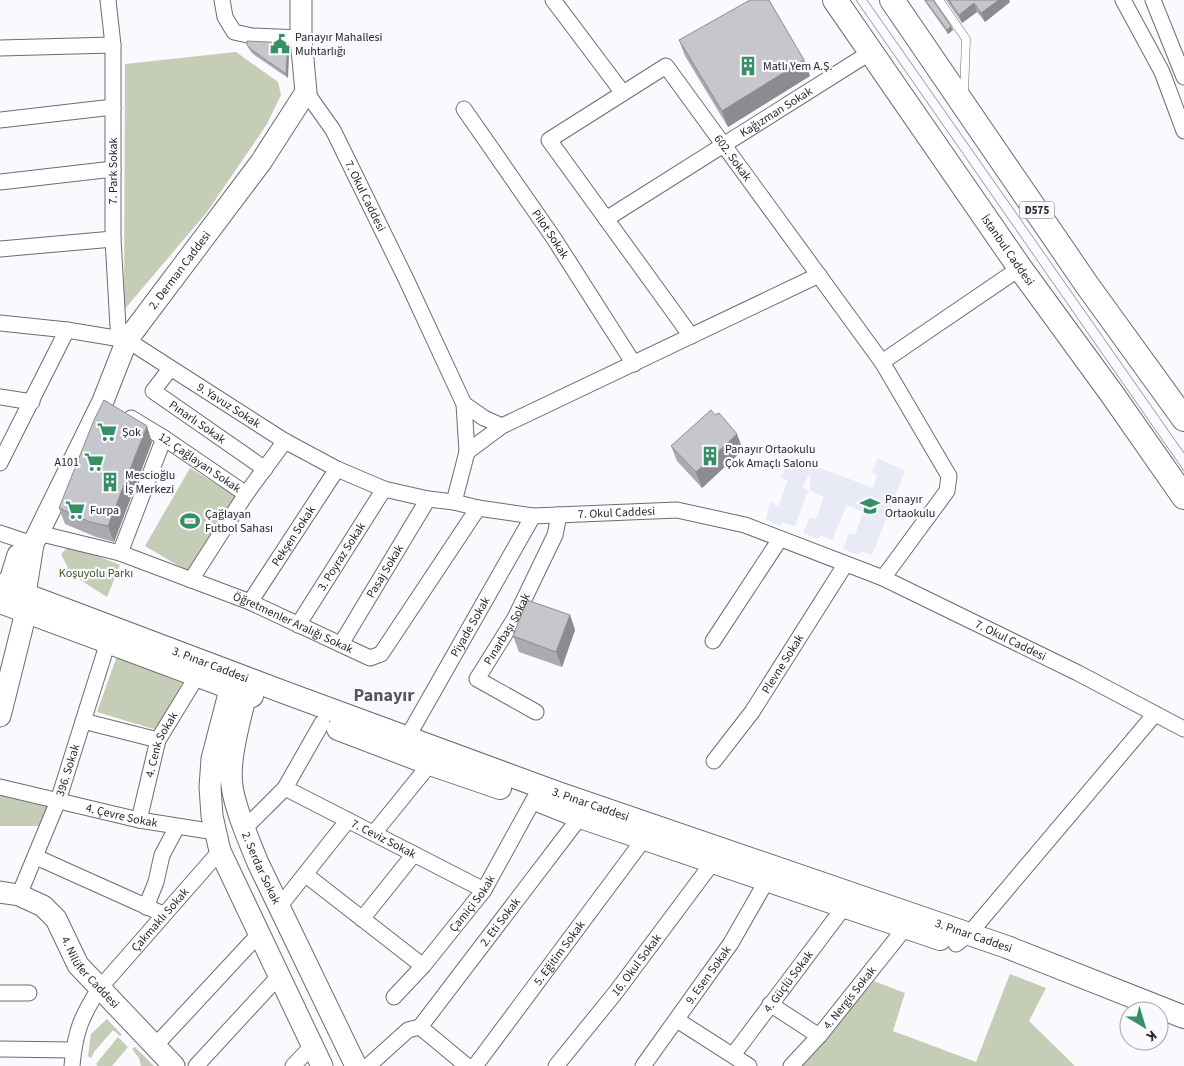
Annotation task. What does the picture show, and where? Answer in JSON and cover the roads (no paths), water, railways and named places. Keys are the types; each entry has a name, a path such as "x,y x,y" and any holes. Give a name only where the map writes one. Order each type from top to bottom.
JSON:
{"highway":[{"name":"İstanbul Caddesi","path":"835,0 1020,268 1184,497"},
{"name":"D575","path":"892,0 1087,285 1184,419"}],"main road":[{"path":"301,0 301,38 306,92"},
{"name":"2. Derman Caddesi","path":"29,544 103,401 127,340 261,162 306,92"},
{"path":"10,593 29,544"},
{"path":"0,716 16,649 16,620 10,593 29,544"},
{"path":"29,544 38,586 48,602"},
{"name":"3. Pınar Caddesi","path":"10,593 48,602 286,694 962,939 1119,1001"},
{"name":"3. Pınar Caddesi","path":"10,593 108,642 197,676 238,688 322,723 430,764 905,928 1007,947 1184,1017"},
{"path":"218,667 238,688"},
{"path":"286,694 248,681 238,688 212,759 212,816 218,842 322,1066"},
{"name":"2. Serdar Sokak","path":"238,688 232,756 232,785 245,828 258,863 356,1066"},
{"name":"4. Nilüfer Caddesi","path":"10,894 43,906 56,919 78,965 174,1066"},
{"path":"1169,1021 1184,1026"}],"street":[{"name":"7. Park Sokak","path":"108,0 113,45 113,239 118,327 127,340"},
{"path":"222,0 225,16 234,32 252,36 301,38"},
{"path":"553,0 623,93"},
{"path":"1123,0 1162,72 1184,131"},
{"path":"1153,0 1178,43 1184,78"},
{"path":"1,43 113,45"},
{"name":"Kağızman Sokak","path":"606,219 870,52"},
{"name":"602. Sokak","path":"606,219 548,140 666,66 882,362 949,476 947,491 883,578"},
{"name":"7. Okul Caddesi","path":"306,92 333,130 406,279 464,404 467,452 454,502 478,508 533,516 677,510 745,525 883,578 1069,669 1184,729"},
{"path":"0,120 113,107"},
{"name":"Pilot Sokak","path":"464,109 553,237 634,364"},
{"path":"0,182 113,170"},
{"path":"606,219 691,336"},
{"path":"0,249 113,239"},
{"path":"882,362 1020,268"},
{"path":"467,452 502,426 819,275"},
{"name":"9. Yavuz Sokak","path":"0,322 127,340 285,442 337,469 384,488 428,499 454,502"},
{"path":"0,463 67,330"},
{"name":"Pınarlı Sokak","path":"170,369 153,391 265,469"},
{"path":"0,396 32,402"},
{"name":"12. Çağlayan Sokak","path":"103,401 164,438 246,494"},
{"path":"464,404 484,418 502,426"},
{"path":"120,554 164,438"},
{"path":"191,580 246,494 285,442"},
{"name":"Pekşen Sokak","path":"250,602 337,469"},
{"name":"3. Poyraz Sokak","path":"298,625 384,488"},
{"name":"Pasaj Sokak","path":"341,644 428,499"},
{"name":"Öğretmenler Aralığı Sokak","path":"0,533 29,544 120,554 250,602 370,658 381,654 478,508"},
{"name":"Pınarbaşı Sokak","path":"536,712 477,679 515,618 555,535 559,515"},
{"name":"Piyade Sokak","path":"407,738 533,516"},
{"path":"713,641 780,538"},
{"name":"Plevne Sokak","path":"714,761 752,712 845,565"},
{"name":"396. Sokak","path":"10,894 36,857 58,801 108,642"},
{"name":"4. Cenk Sokak","path":"138,820 158,740 197,676"},
{"path":"962,939 1156,714"},
{"path":"83,721 158,740"},
{"path":"245,828 285,788 322,723"},
{"path":"374,833 430,764"},
{"name":"4. Çevre Sokak","path":"0,787 138,820 177,827 218,842"},
{"name":"7. Ceviz Sokak","path":"285,788 484,890"},
{"name":"Çamiçi Sokak","path":"394,996 424,966 484,890 534,799"},
{"name":"2. Eti Sokak","path":"420,1027 580,817"},
{"path":"279,907 348,820"},
{"path":"146,907 156,882 162,855 177,827"},
{"name":"5. Eğitim Sokak","path":"466,1065 644,839"},
{"name":"Çakmaklı Sokak","path":"72,1066 76,1036 84,1012 99,989 163,914 218,842"},
{"path":"362,919 414,854"},
{"path":"36,857 163,914"},
{"name":"16. Okul Sokak","path":"556,1066 616,992 713,862"},
{"path":"306,875 424,966"},
{"name":"9. Esen Sokak","path":"643,1066 731,943 767,880"},
{"name":"4. Güçlü Sokak","path":"732,1055 844,907"},
{"name":"4. Nergis Sokak","path":"791,1066 819,1036 905,928"},
{"path":"154,1047 260,933"},
{"path":"196,1066 280,975"},
{"path":"0,993 29,993"},
{"path":"770,1004 819,1036"},
{"path":"676,1020 749,1066"},
{"path":"368,1066 408,1030 420,1027 466,1065"},
{"path":"293,1066 312,1046"},
{"path":"0,1049 73,1050"}],"lane":[{"path":"939,0 966,39 963,102"}],"tram line":[{"path":"856,0 1184,471"},
{"path":"867,0 1184,453"}],"place":[{"name":"Panayır Mahallesi Muhtarlığı","path":"280,44"},
{"name":"Matlı Yem A.Ş.","path":"748,66"},
{"name":"Şok","path":"107,432"},
{"name":"Panayır Ortaokulu Çok Amaçlı Salonu","path":"710,456"},
{"name":"A101","path":"94,462"},
{"name":"Mescioğlu İş Merkezi","path":"110,482"},
{"name":"Panayır Ortaokulu","path":"870,506"},
{"name":"Furpa","path":"75,510"},
{"name":"Çağlayan Futbol Sahası","path":"190,521"}],"district":[{"name":"Panayır","path":"384,695"}],"park label":[{"name":"Koşuyolu Parkı","path":"96,573"}]}
